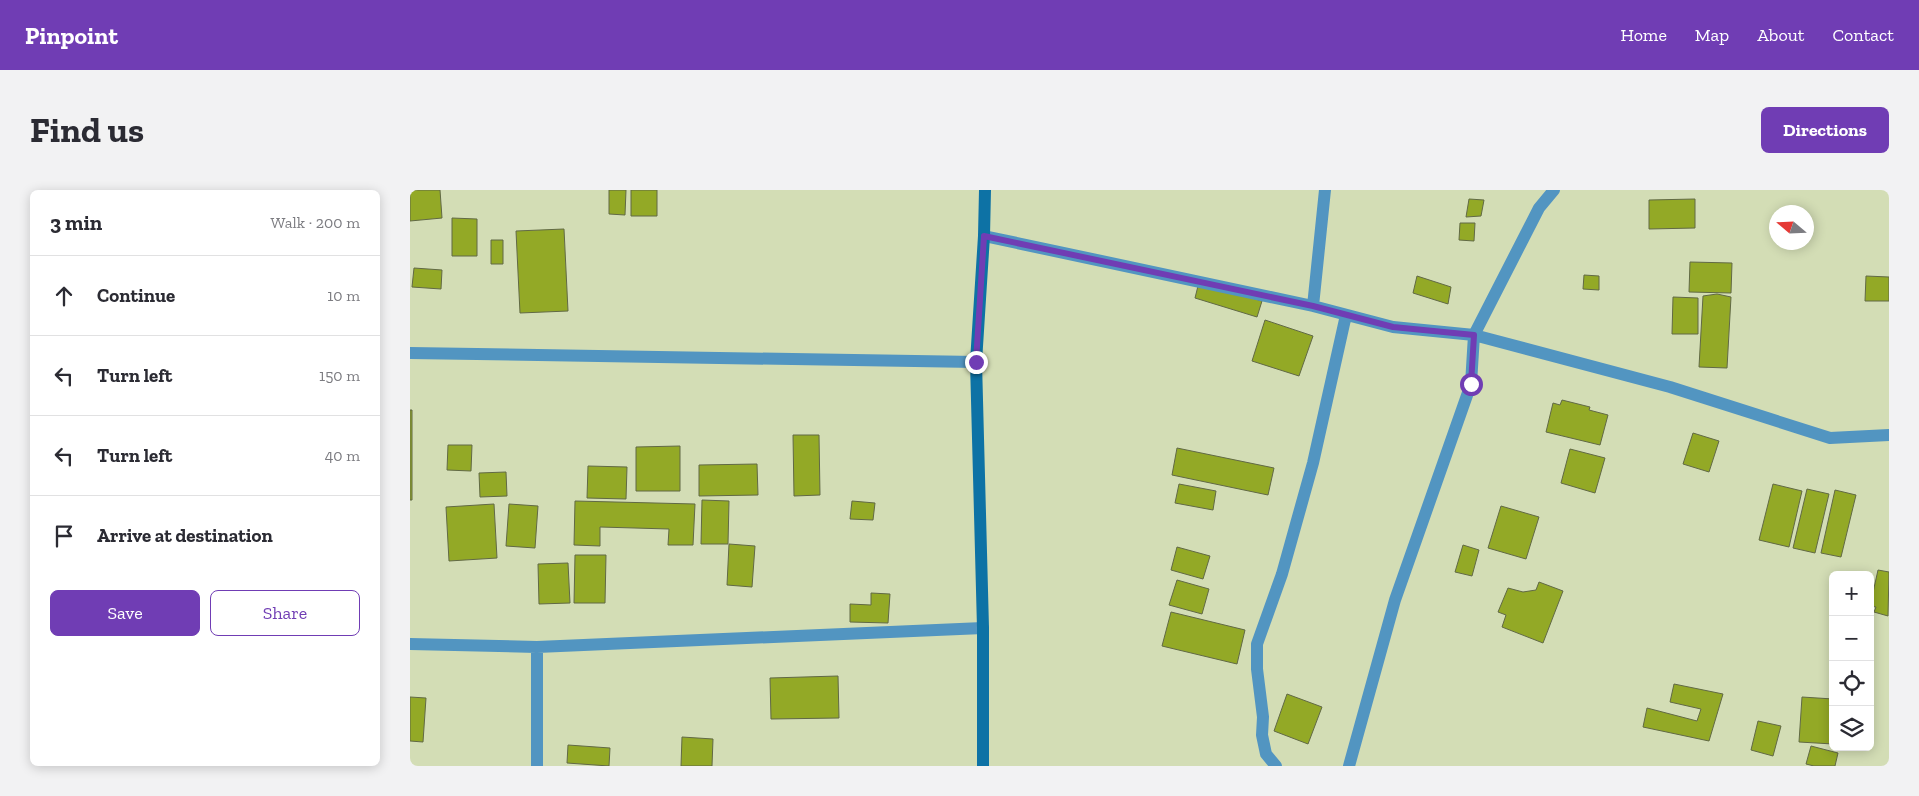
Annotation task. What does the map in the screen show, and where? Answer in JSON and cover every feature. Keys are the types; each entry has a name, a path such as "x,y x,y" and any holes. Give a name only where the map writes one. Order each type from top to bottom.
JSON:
{"street":[{"path":"983,766 983,628 976,362 985,190"},
{"path":"1313,306 1325,190"},
{"path":"1349,766 1395,600 1471,384 1474,335 1539,208 1554,190"},
{"path":"984,236 1313,306 1393,327 1474,335 1670,387 1830,438 1889,435"},
{"path":"1276,766 1266,754 1262,736 1263,717 1257,669 1257,644 1282,574 1313,462 1346,315"},
{"path":"410,353 976,362"},
{"path":"410,644 537,647 983,628"},
{"path":"537,647 537,766"}],"building":[{"path":"410,190 440,190 442,218 410,221"},
{"path":"609,190 626,190 625,215 609,214"},
{"path":"631,190 657,190 657,216 631,216"},
{"path":"1469,199 1484,200 1481,216 1466,217"},
{"path":"1695,199 1695,228 1649,229 1649,200"},
{"path":"452,218 477,219 477,256 452,256"},
{"path":"1460,223 1475,223 1474,241 1459,240"},
{"path":"564,229 568,311 520,313 516,231"},
{"path":"491,240 503,240 503,264 491,264"},
{"path":"1690,262 1732,263 1731,293 1689,292"},
{"path":"414,268 442,270 441,289 412,287"},
{"path":"1584,275 1599,276 1599,290 1583,289"},
{"path":"1417,276 1451,287 1448,304 1413,293"},
{"path":"1866,276 1889,277 1889,301 1865,301"},
{"path":"1199,282 1262,301 1257,317 1195,298"},
{"path":"1717,294 1731,297 1727,368 1699,367 1703,296"},
{"path":"1673,297 1698,298 1698,334 1672,334"},
{"path":"1265,320 1313,336 1299,376 1252,361"},
{"path":"1562,400 1590,407 1589,410 1608,415 1600,445 1546,432 1553,403 1560,405"},
{"path":"410,410 412,410 412,500 410,500"},
{"path":"1693,433 1719,441 1709,472 1683,464"},
{"path":"793,435 819,435 820,495 794,496"},
{"path":"448,445 472,445 471,471 447,470"},
{"path":"680,446 680,491 636,491 636,447"},
{"path":"1177,448 1274,468 1268,495 1172,475"},
{"path":"1570,449 1605,458 1595,493 1561,483"},
{"path":"757,464 758,495 699,496 699,465"},
{"path":"588,466 627,467 626,499 587,498"},
{"path":"506,472 507,496 480,497 479,473"},
{"path":"1179,484 1216,491 1213,510 1175,503"},
{"path":"1773,484 1802,491 1789,547 1759,540"},
{"path":"1807,489 1829,494 1815,553 1793,548"},
{"path":"1835,490 1856,495 1841,557 1821,553"},
{"path":"702,500 729,501 728,544 701,544"},
{"path":"575,501 695,504 693,545 668,545 669,529 600,527 600,546 574,545"},
{"path":"852,501 875,503 873,520 850,519"},
{"path":"494,504 497,558 449,561 446,507"},
{"path":"509,504 538,506 535,548 506,546"},
{"path":"1501,506 1539,517 1526,559 1488,548"},
{"path":"729,544 755,546 752,587 727,585"},
{"path":"1463,545 1479,550 1472,576 1455,572"},
{"path":"1177,547 1210,556 1203,579 1171,570"},
{"path":"575,555 606,555 605,603 574,603"},
{"path":"568,563 570,603 539,604 538,564"},
{"path":"1878,570 1889,572 1888,616 1874,612 1876,607 1874,607 1874,588"},
{"path":"1177,580 1209,589 1202,614 1169,605"},
{"path":"1539,582 1563,591 1543,643 1502,627 1506,615 1498,612 1508,588 1523,592 1536,590"},
{"path":"871,593 890,594 888,623 850,622 850,604 871,605"},
{"path":"1171,612 1245,630 1237,664 1162,646"},
{"path":"838,676 839,718 771,719 770,678"},
{"path":"1674,684 1723,694 1709,741 1643,727 1647,708 1697,721 1701,709 1670,702"},
{"path":"1287,694 1322,707 1308,744 1274,731"},
{"path":"410,697 426,698 423,742 410,741"},
{"path":"1802,697 1829,699 1829,744 1799,742"},
{"path":"1758,721 1781,726 1773,756 1751,750"},
{"path":"682,737 713,739 712,766 681,766"},
{"path":"568,745 610,748 609,766 567,763"},
{"path":"1811,746 1838,753 1835,766 1806,764"}],"route":[{"path":"976,362 984,236 1313,306 1393,327 1474,335 1471,384"}]}
